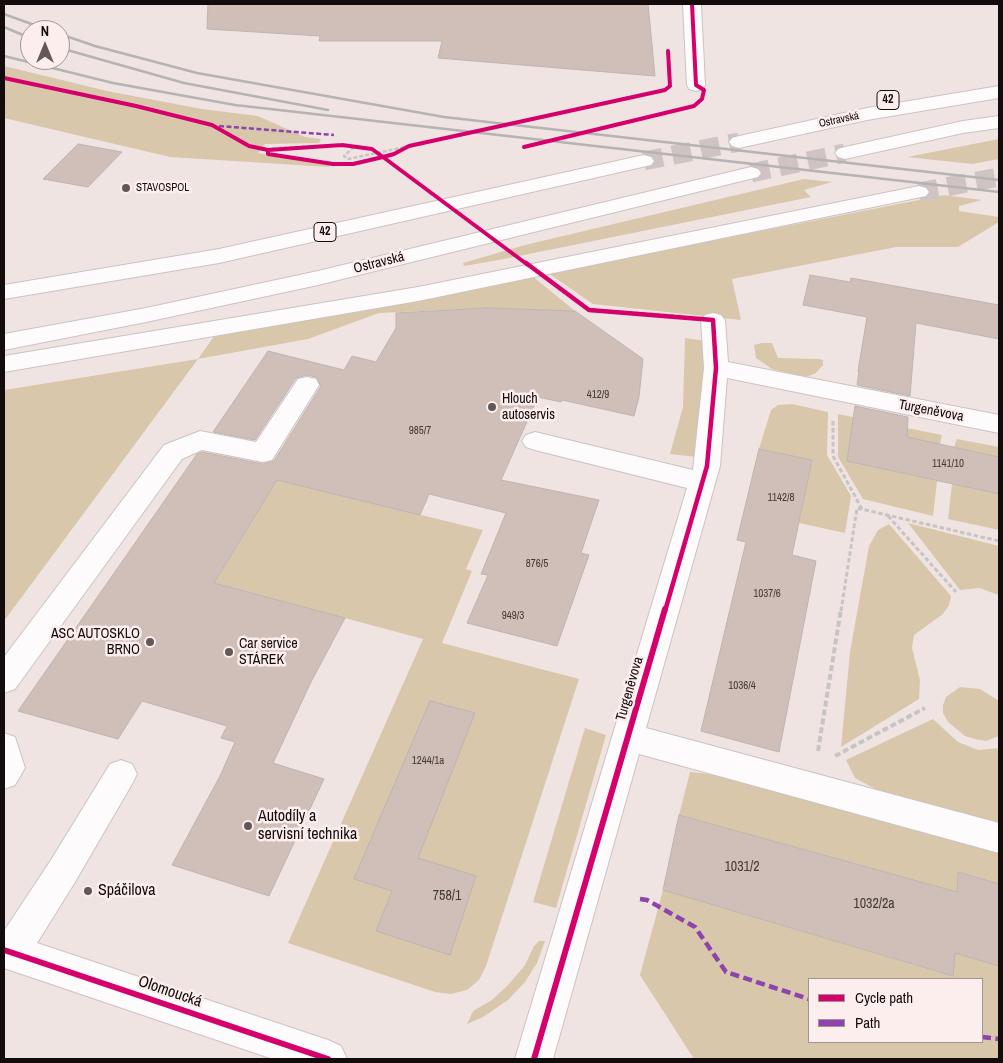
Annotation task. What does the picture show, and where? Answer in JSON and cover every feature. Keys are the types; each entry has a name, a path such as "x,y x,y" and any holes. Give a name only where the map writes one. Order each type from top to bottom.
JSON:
{"main road":[{"path":"692,4 696,85"},
{"name":"42","path":"781,133 860,106 999,77"},
{"name":"Ostravská","path":"738,142 929,103 999,92"},
{"path":"845,153 963,127 999,122"},
{"name":"42","path":"4,292 219,256 644,161"},
{"name":"Ostravská","path":"4,342 146,315 318,278 751,173"},
{"path":"4,364 418,294 919,192"},
{"name":"Turgeněvova","path":"534,1059 707,466 716,368 712,320"},
{"name":"Turgeněvova","path":"716,368 999,424"},
{"path":"4,680 173,452 200,440 263,453 307,385"},
{"path":"535,441 702,482"},
{"name":"Turgeněvova","path":"628,737 814,777 999,838"},
{"path":"4,747 9,768 4,775"},
{"path":"8,951 63,871 121,774"},
{"name":"Olomoucká","path":"8,951 328,1059"}],"path":[{"path":"532,119 665,90 670,86"},
{"path":"354,147 344,156 348,159 445,138"},
{"path":"409,146 394,154 353,164 332,164 268,154 268,150 275,148 342,145 372,149 589,310 712,320"},
{"path":"833,420 833,456 862,509"},
{"path":"814,777 857,508 999,541"},
{"path":"887,515 956,592"},
{"path":"814,777 925,708"}],"shaded area":[{"path":"4,66 107,91 202,109 258,116 305,137 321,139 319,143 265,144 258,153 330,165 329,167 170,157 4,118"},
{"path":"999,139 999,159 972,164 907,157"},
{"path":"804,179 832,182 804,190 811,197 504,259 464,266 463,263 525,245"},
{"path":"944,195 982,200 959,206 959,211 999,217 999,222 958,247 896,247 732,279 741,320 593,304 548,273"},
{"path":"531,275 575,311 487,308 379,313 308,339 198,359 215,335"},
{"path":"685,338 705,341 704,385 697,457 670,454 683,407"},
{"path":"772,343 778,358 819,359 823,360 823,365 816,373 806,377 772,369 756,358 754,345"},
{"path":"198,359 4,621 4,390"},
{"path":"792,404 828,412 827,455 851,496 845,533 799,523 812,460 759,449 771,410 778,405"},
{"path":"838,414 942,435 940,444 848,461 937,481 933,516 863,499 838,457"},
{"path":"957,439 999,447 999,457 954,447"},
{"path":"277,480 483,530 466,569 472,571 442,643 579,679 486,966 479,980 467,990 451,994 435,992 288,943 423,639 214,583"},
{"path":"952,484 999,494 999,530 948,519"},
{"path":"908,523 999,546 999,595 979,588 960,590"},
{"path":"889,524 951,596 949,605 943,614 914,635 912,648 920,680 919,699 841,747 850,652 869,546 878,530"},
{"path":"960,687 980,689 999,701 999,736 986,741 975,739 965,736 948,722 943,713 943,705 946,697"},
{"path":"933,719 958,742 978,750 999,748 999,823 881,792 855,778 846,760"},
{"path":"585,728 606,735 556,908 533,902"},
{"path":"690,772 719,775 999,850 999,884 958,872 957,892 679,815"},
{"path":"663,890 952,976 955,953 999,966 999,1059 694,1059 640,975"},
{"path":"539,941 545,941 537,963 525,982 508,1000 483,1017 467,1024 473,1011 492,1000 509,984 525,965 534,946"}],"building":[{"path":"208,4 648,4 655,76 438,58 442,41 319,41 320,36 207,29"},
{"path":"78,144 122,152 88,187 43,179"},
{"path":"810,275 850,282 851,278 999,305 999,339 916,323 910,396 857,385 867,317 803,305"},
{"path":"487,308 575,311 643,359 639,397 634,416 562,400 561,402 538,397 501,480 599,500 581,553 589,555 557,646 467,623 488,575 481,574 506,513 429,494 420,515 277,480 214,583 345,618 311,682 273,763 324,779 269,896 172,865 220,776 235,742 221,738 227,726 142,701 118,739 18,711 197,454 202,452 263,464 274,461 321,386 316,377 307,375 296,378 255,440 213,432 268,351 344,370 352,356 376,362 396,328 396,313"},
{"path":"855,406 908,417 907,437 999,457 999,494 847,461"},
{"path":"759,449 812,460 792,555 816,561 779,752 701,731 746,542 737,540"},
{"path":"430,701 475,713 418,858 476,876 450,955 376,931 392,891 354,879"},
{"path":"679,815 957,892 958,872 999,884 999,966 955,953 953,976 663,890"}],"tunnel":[{"path":"644,161 739,142"},
{"path":"751,173 845,153"},
{"path":"919,192 999,177"}],"railway":[{"path":"4,14 20,20"},
{"path":"4,27 20,34"},
{"path":"70,37 95,46 197,73 444,117 999,180"},
{"path":"70,51 184,83 328,110"},
{"path":"4,56 113,83 235,105 999,192"}],"marked path":[{"path":"219,126 334,135"},
{"path":"640,899 647,900 695,927 726,972 808,999"},
{"path":"983,1037 999,1039"}],"cycle path":[{"path":"524,147 694,106 702,99 704,90 696,85 692,4"},
{"path":"534,1059 707,466 716,368 713,320 589,310 372,149 342,145 268,150 268,154 333,164 353,164 394,154 409,146 665,90 670,86 668,51"},
{"path":"4,78 136,106 212,125 249,146 268,150"},
{"path":"4,950 328,1059"}],"place":[{"name":"STAVOSPOL","path":"126,188"},
{"name":"Hlouch autoservis","path":"492,407"},
{"name":"ASC AUTOSKLO BRNO","path":"150,642"},
{"name":"Car service STÁREK","path":"229,652"},
{"name":"Autodíly a servisní technika","path":"248,826"},
{"name":"Spáčilova","path":"88,891"}]}
